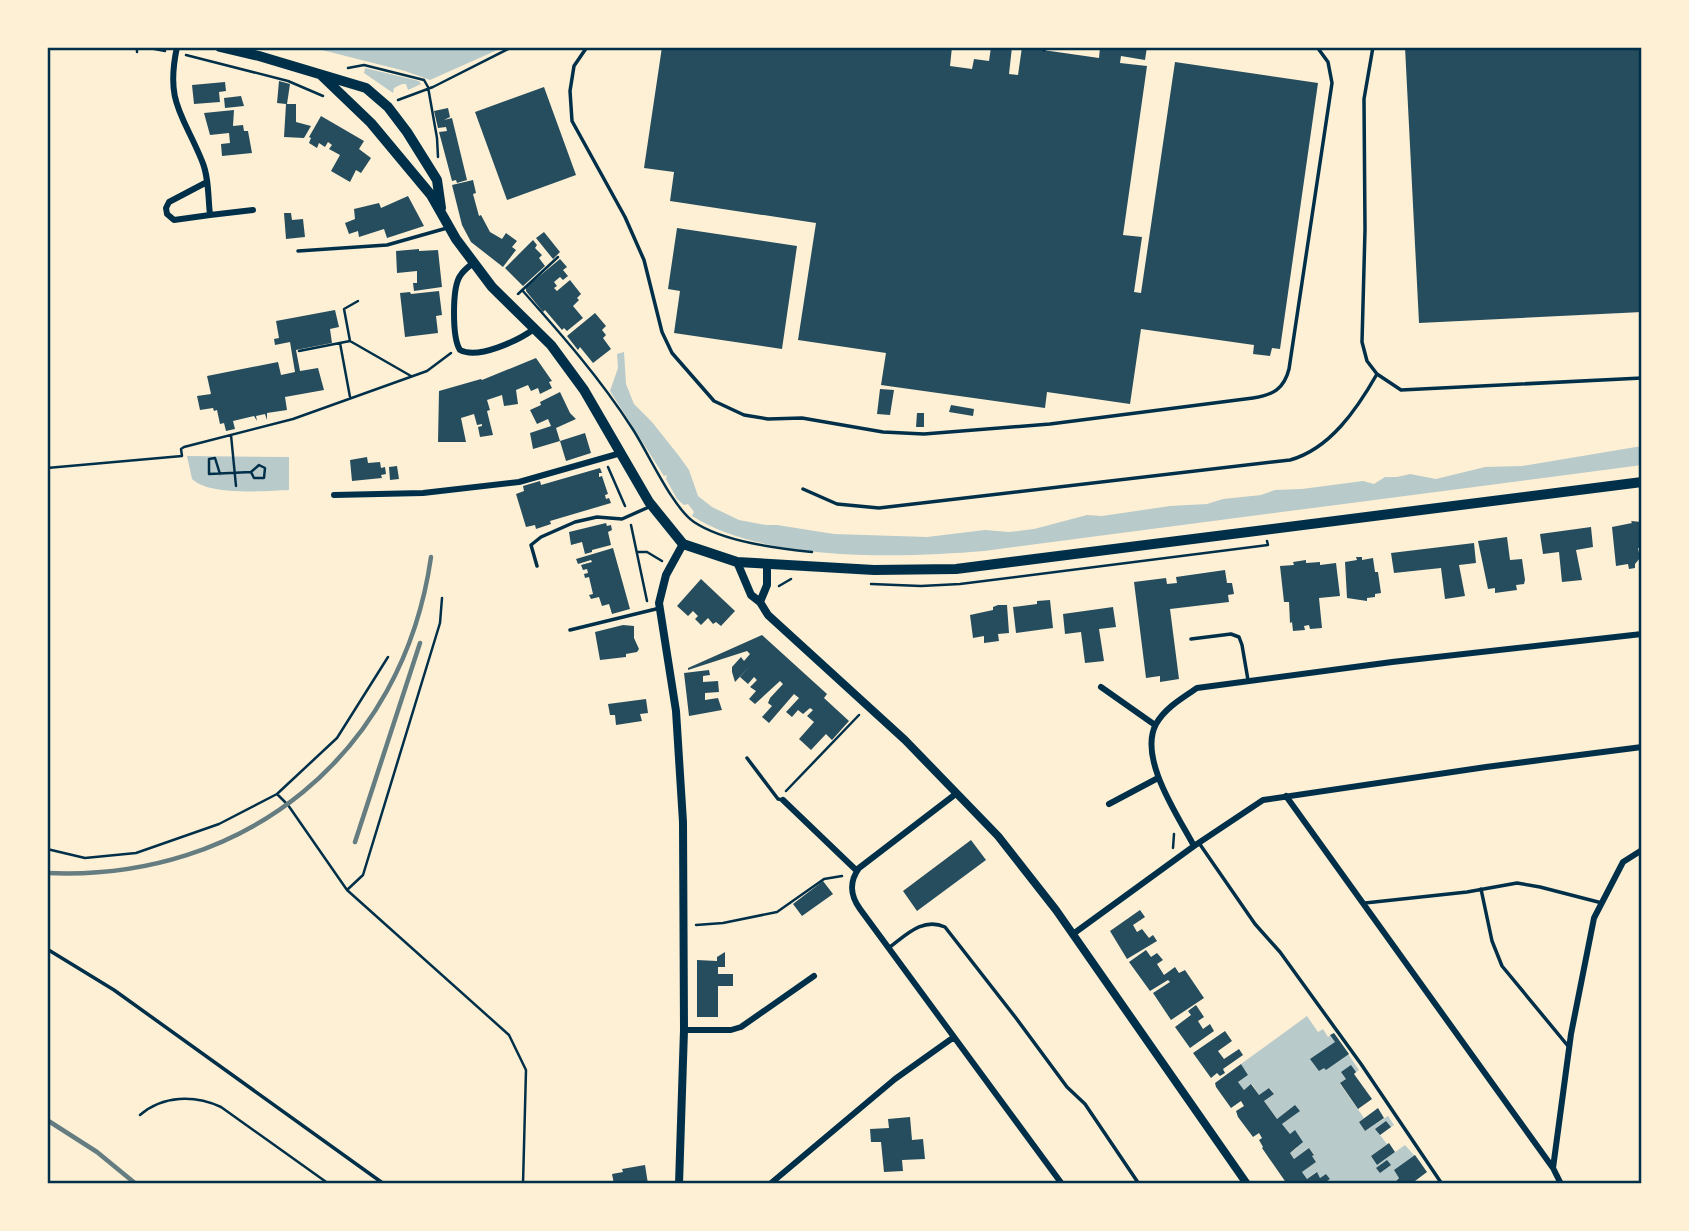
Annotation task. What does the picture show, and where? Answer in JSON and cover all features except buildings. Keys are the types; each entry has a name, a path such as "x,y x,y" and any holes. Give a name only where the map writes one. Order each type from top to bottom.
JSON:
{"main road":[{"path":"220,47 366,88 388,107 437,180 442,215"},
{"path":"321,75 371,123 430,195 472,264 551,345 577,380 651,506 684,544 737,562 862,569 949,570 1642,482"}],"street":[{"path":"177,47 173,77 176,104 203,163 210,215"},
{"path":"207,182 169,202 167,214 174,220 253,210"},
{"path":"472,264 461,274 457,286 455,330 458,348 467,353 483,351 519,339 534,328"},
{"path":"334,495 423,494 519,482 621,453"},
{"path":"679,1184 684,1030 681,756 660,608 663,584 684,544"},
{"path":"737,562 751,595 760,602 774,621 868,705 957,793 1018,860 1073,934 1247,1184"},
{"path":"760,602 767,585 767,564"},
{"path":"1197,844 1158,778 1151,744 1156,724 1173,704 1197,688 1392,662 1642,634"},
{"path":"1101,687 1156,724"},
{"path":"1073,934 1263,800 1642,747"},
{"path":"1110,804 1158,778"},
{"path":"957,793 856,872 852,887 855,901 1062,1184"},
{"path":"1286,796 1561,1184"},
{"path":"783,800 856,872"},
{"path":"1552,1168 1569,1048 1594,918 1623,862 1642,850"},
{"path":"684,1030 731,1030 741,1027 814,976"},
{"path":"770,1184 895,1079 954,1037"}],"lane":[{"path":"587,47 574,66 570,91 572,121 625,217 644,260 662,332 671,354 714,401 744,415 768,419 802,418 883,432 924,434 1092,419 1253,398 1270,395 1278,390 1286,381 1289,369 1332,83 1328,62 1317,47"},
{"path":"1373,47 1363,99 1365,230 1362,342 1367,361 1377,374 1401,390 1642,378"},
{"path":"298,251 387,245 450,227"},
{"path":"803,489 837,504 879,509 1290,460 1306,455 1319,446 1352,414 1377,374"},
{"path":"537,566 531,545 541,537 568,524 590,518 616,520 651,506"},
{"path":"570,630 660,608"},
{"path":"1192,639 1231,634 1238,637 1242,645 1248,681"},
{"path":"747,758 778,799 783,800"},
{"path":"1197,844 1361,1064 1441,1184"},
{"path":"1363,904 1507,884 1525,884 1602,903"},
{"path":"1481,889 1492,942 1502,966 1569,1048"},
{"path":"890,947 921,926 935,924 945,928 1067,1087 1085,1104 1139,1184"},
{"path":"47,949 114,990 384,1184"}],"path":[{"path":"144,47 165,51"},
{"path":"395,102 433,87 512,47"},
{"path":"185,55 288,81 326,97"},
{"path":"509,304 558,257"},
{"path":"350,341 344,309 358,301"},
{"path":"299,351 350,341 411,376"},
{"path":"340,343 350,397"},
{"path":"47,468 182,456 181,449 184,447 293,419 427,371 458,348"},
{"path":"231,435 236,486"},
{"path":"220,474 215,458 209,459 209,474 220,474 251,472 259,465 265,468 264,478 258,480 251,472"},
{"path":"603,458 629,517 649,610"},
{"path":"870,584 960,584 1268,545 1266,530"},
{"path":"637,552 647,552 670,567"},
{"path":"775,594 779,587 791,579"},
{"path":"347,890 363,875 440,623 442,598"},
{"path":"47,849 85,858 136,853 219,824 277,794 337,738 388,657"},
{"path":"783,800 783,794 868,705"},
{"path":"277,794 288,805 347,890 509,1035 526,1070 523,1184"},
{"path":"1170,853 1175,838 1172,829"},
{"path":"697,925 723,923 777,912 824,879 856,872"},
{"path":"140,1115 172,1100 207,1100 221,1107 329,1184"}],"shaded area":[{"path":"310,47 504,47 430,80"},
{"path":"365,68 419,81 421,84 408,90 406,84 402,84 394,88 393,93 364,73"},
{"path":"624,352 626,384 634,404 652,422 689,470 698,496 712,507 739,520 834,534 927,537 985,530 1009,532 1034,529 1087,515 1102,516 1170,506 1207,504 1275,490 1363,481 1374,484 1385,477 1410,474 1436,479 1485,467 1522,466 1642,446 1642,465 984,551 874,555 794,549 757,542 722,531 692,516 694,512 688,504 684,505 677,499 666,479 667,475 664,476 610,391 618,368 617,354"},
{"path":"187,456 289,457 289,490 238,491 211,488 192,479"},
{"path":"1307,1016 1318,1032 1323,1029 1328,1037 1334,1033 1359,1070 1340,1084 1364,1118 1359,1122 1365,1131 1388,1116 1394,1125 1380,1135 1387,1144 1371,1156 1377,1165 1405,1145 1421,1163 1396,1180 1398,1184 1323,1184 1330,1179 1326,1174 1320,1178 1316,1172 1307,1179 1302,1172 1316,1162 1312,1156 1314,1154 1309,1148 1294,1159 1290,1153 1297,1148 1294,1131 1290,1134 1282,1124 1299,1111 1295,1106 1277,1119 1264,1101 1274,1094 1270,1088 1259,1095 1252,1084 1244,1090 1238,1082 1248,1075 1241,1064"}],"railway":[{"path":"47,873 119,870 187,855 248,829 303,792 349,746 387,691 415,628 431,557"},
{"path":"355,842 420,643"},
{"path":"47,1120 97,1152 136,1184"}]}
